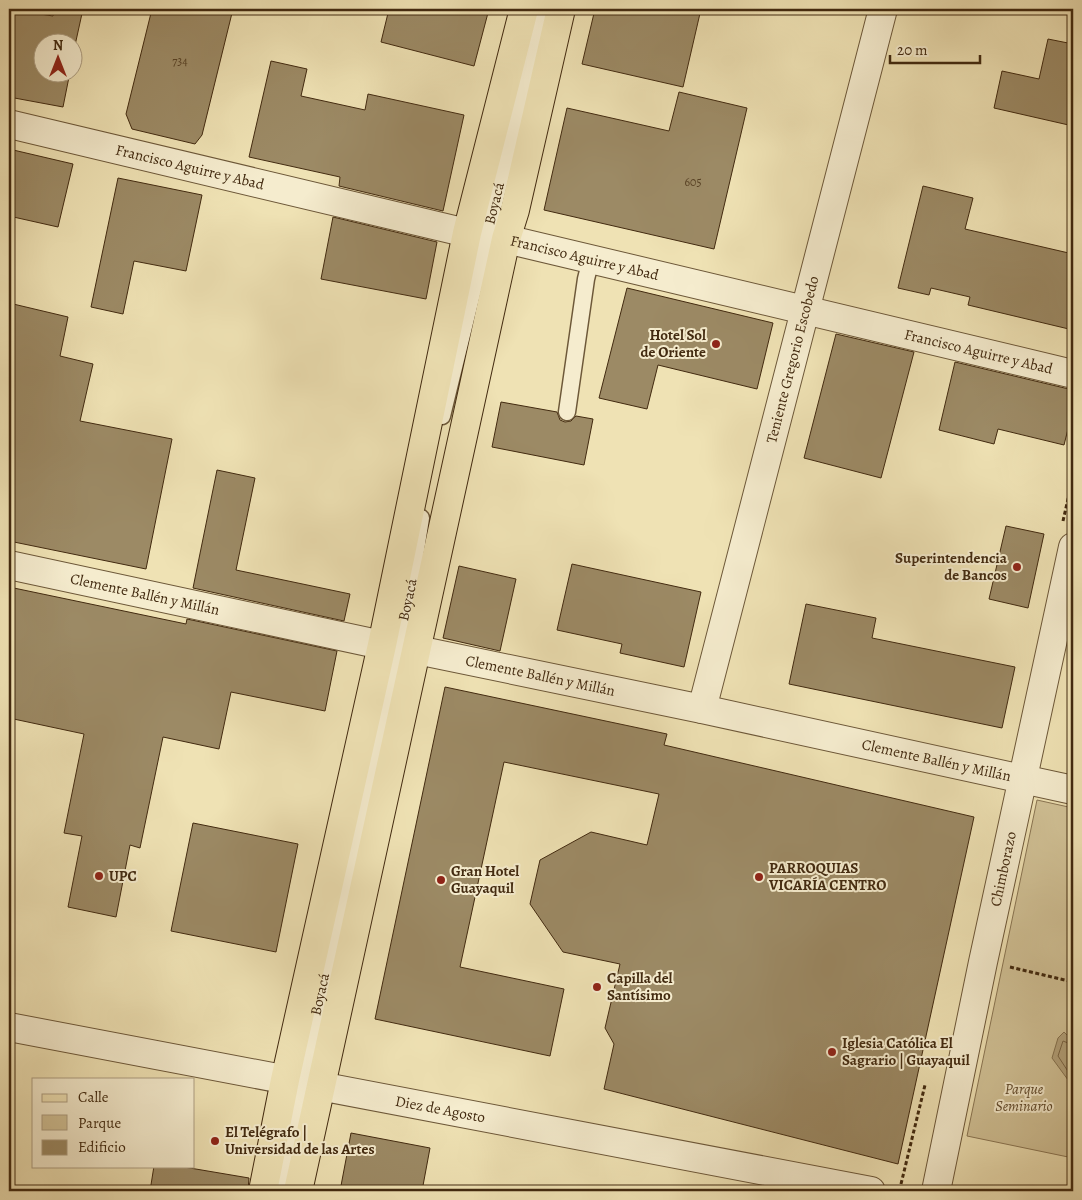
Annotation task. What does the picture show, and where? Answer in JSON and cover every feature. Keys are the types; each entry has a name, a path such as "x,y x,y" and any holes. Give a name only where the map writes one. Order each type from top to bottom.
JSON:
{"main road":[{"name":"Boyacá","path":"263,1191 302,1083 487,236 524,9"},
{"name":"Boyacá","path":"298,1191 302,1083 487,236 515,210 561,9"}],"street":[{"name":"Teniente Gregorio Escobedo","path":"702,709 883,9"},
{"name":"Francisco Aguirre y Abad","path":"9,124 591,259 1073,374"},
{"name":"Chimborazo","path":"936,1191 983,962 1073,547"},
{"name":"Clemente Ballén y Millán","path":"9,564 398,648 702,709 1073,790"},
{"name":"Diez de Agosto","path":"9,1027 871,1191"}],"lane":[{"name":"Boyacá","path":"487,236 542,9"},
{"path":"567,412 586,279 591,259"},
{"name":"Boyacá","path":"279,1191 302,1083"}],"path":[{"path":"983,962 1073,982"}],"green space":[{"name":"Parque Seminario","path":"1037,800 1073,808 1073,1158 967,1136"}],"water":[{"path":"1064,1032 1073,1041 1073,1084 1071,1084 1052,1058 1058,1038"}],"building":[{"path":"9,9 53,16 54,9 83,9 78,32 32,32 32,82 68,82 63,107 9,97"},
{"path":"152,9 233,9 202,135 195,144 132,129 126,114"},
{"path":"389,9 489,9 474,66 381,42"},
{"path":"595,9 701,9 683,87 582,64"},
{"path":"1048,39 1073,44 1073,126 994,108 1002,71 1039,79"},
{"path":"271,61 307,69 301,96 365,110 368,94 464,115 443,211 339,186 340,177 249,157"},
{"path":"679,92 747,108 714,249 544,210 567,108 669,131"},
{"path":"9,149 73,164 58,227 9,216"},
{"path":"118,178 202,195 186,271 134,261 123,314 91,307"},
{"path":"923,186 973,198 965,229 1073,254 1073,330 968,305 970,297 931,288 929,295 898,288"},
{"path":"333,217 437,242 426,299 321,279"},
{"path":"627,288 773,323 757,389 658,365 647,409 599,398"},
{"path":"9,303 68,317 60,356 93,364 80,421 172,439 146,569 9,541"},
{"path":"836,334 914,352 881,478 804,458"},
{"path":"955,362 1073,390 1073,409 1064,445 998,429 994,444 939,430"},
{"path":"501,402 557,412 560,420 565,422 571,421 576,416 593,419 584,465 492,447"},
{"path":"217,470 255,478 236,570 350,594 344,621 193,588"},
{"name":"Superintendencia de Bancos","path":"1006,526 1044,534 1028,608 989,599"},
{"path":"572,564 701,592 684,667 620,653 622,644 557,630"},
{"path":"459,566 516,579 500,651 443,638"},
{"path":"9,587 186,624 187,619 337,651 325,711 231,692 219,749 163,737 140,848 130,845 116,917 68,907 82,836 64,833 84,734 9,718"},
{"path":"806,604 876,618 872,638 1015,667 1002,728 789,684"},
{"path":"445,687 667,734 664,745 974,817 898,1164 604,1089 614,1044 605,1028 620,964 563,952 530,904 540,860 591,832 647,845 659,794 504,762 460,967 564,989 550,1056 375,1019"},
{"path":"193,823 298,844 276,952 171,931"},
{"path":"351,1133 430,1148 422,1191 340,1191"},
{"path":"154,1168 190,1168 249,1178 248,1191 150,1191"}],"place":[{"name":"Hotel Sol de Oriente","path":"716,344"},
{"name":"Superintendencia de Bancos","path":"1017,567"},
{"name":"UPC","path":"99,876"},
{"name":"PARROQUIAS VICARÍA CENTRO","path":"759,877"},
{"name":"Gran Hotel Guayaquil","path":"441,880"},
{"name":"Capilla del Santísimo","path":"597,987"},
{"name":"Iglesia Católica El Sagrario | Guayaquil","path":"832,1052"},
{"name":"El Telégrafo | Universidad de las Artes","path":"215,1141"}]}
